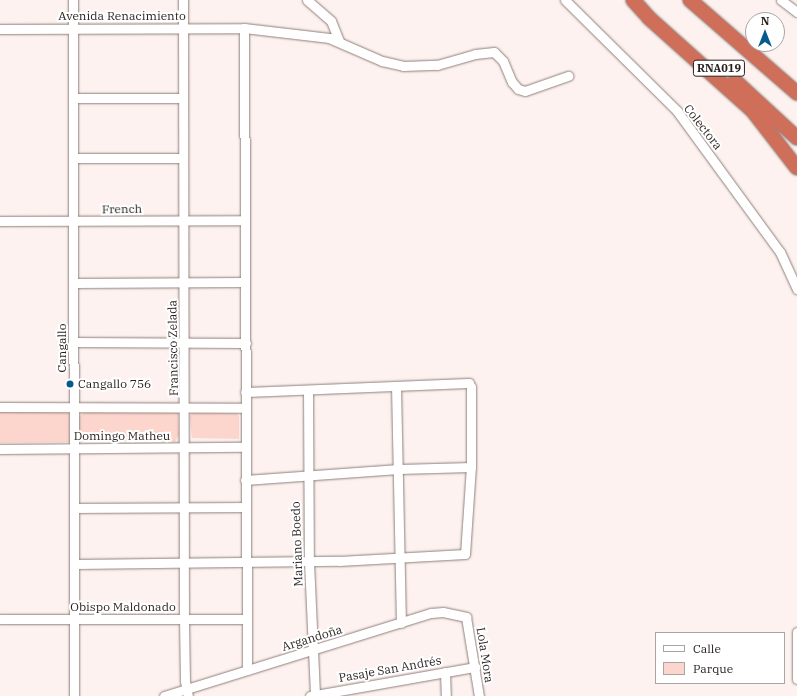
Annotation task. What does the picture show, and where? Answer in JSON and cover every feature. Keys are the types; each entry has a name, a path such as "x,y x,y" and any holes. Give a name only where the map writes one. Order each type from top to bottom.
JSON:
{"highway":[{"path":"633,0 649,18 752,110 797,168"},
{"name":"RNA019","path":"640,0 797,138"},
{"name":"RNA019","path":"690,0 745,46"},
{"name":"RNA019","path":"752,52 797,93"},
{"path":"754,52 797,81"}],"street":[{"name":"Cangallo","path":"73,0 75,448 74,696"},
{"name":"Francisco Zelada","path":"183,0 182,158 185,343 184,619 187,692"},
{"path":"306,0 331,21 339,41"},
{"name":"Colectora","path":"564,0 677,112 780,252 797,289"},
{"path":"781,0 797,12"},
{"name":"Avenida Renacimiento","path":"0,29 244,28 312,35 339,41 382,61 420,67 494,52 503,61 512,82 518,89 525,91 568,76"},
{"path":"244,28 246,343 245,562 247,670"},
{"path":"73,98 182,98"},
{"path":"73,158 182,158"},
{"name":"French","path":"0,222 245,220"},
{"path":"74,283 245,282"},
{"path":"74,342 246,343"},
{"path":"75,564 309,562 465,554 471,467 471,387 469,383 245,392"},
{"path":"396,386 399,469 401,623"},
{"name":"Mariano Boedo","path":"308,390 307,475 309,562 314,651 314,696"},
{"path":"0,407 245,408"},
{"name":"Domingo Matheu","path":"0,449 245,447"},
{"path":"245,480 399,469 471,467"},
{"path":"75,508 245,507"},
{"name":"Argandoña","path":"164,696 187,692 247,670 314,651 401,623 443,612 466,618"},
{"name":"Lola Mora","path":"466,618 479,696"},
{"name":"Obispo Maldonado","path":"0,619 246,619"},
{"path":"797,632 797,679"},
{"name":"Pasaje San Andrés","path":"314,696 475,667"},
{"path":"445,672 446,696"}],"green space":[{"path":"0,410 69,411 70,442 0,443"},
{"path":"87,410 178,412 179,435 175,442 82,440 79,437 79,417"},
{"path":"195,410 236,412 239,416 239,439 192,438 190,416"}],"place":[{"name":"Cangallo 756","path":"70,384"}]}
